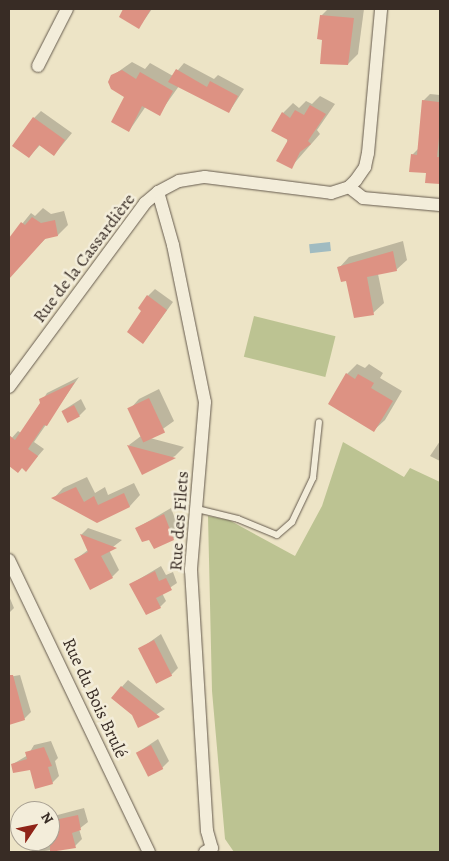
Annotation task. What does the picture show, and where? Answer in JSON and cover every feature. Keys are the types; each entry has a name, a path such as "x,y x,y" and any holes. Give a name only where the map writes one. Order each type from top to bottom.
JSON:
{"street":[{"path":"38,66 67,9"},
{"path":"381,9 368,153 365,167 349,187 363,198 440,205"},
{"name":"Rue de la Cassardière","path":"9,387 145,203 158,192 178,181 205,177 321,192 339,191 349,187"},
{"name":"Rue des Filets","path":"158,192 173,245 205,402 191,570 207,821 212,848 205,852"},
{"name":"Rue du Bois Brulé","path":"9,560 149,852"}],"lane":[{"path":"196,509 238,519 277,534 292,522 313,478 319,422"}],"green space":[{"path":"254,316 336,336 325,377 244,357"},
{"path":"343,442 404,477 410,468 440,482 440,852 234,852 225,839 212,691 208,516 229,520 295,556 322,506"}],"water":[{"path":"330,242 331,251 310,253 309,244"}],"building":[{"path":"123,9 151,9 139,29 119,17"},
{"path":"320,15 354,18 348,65 320,64 322,40 317,39"},
{"path":"176,69 207,87 210,81 238,96 229,113 168,82"},
{"path":"122,70 136,79 140,72 173,91 160,116 142,106 129,132 111,122 124,97 111,89 108,82 111,75"},
{"path":"422,100 439,102 440,128 437,157 440,157 440,184 425,183 426,173 409,172 411,154 417,155"},
{"path":"310,105 326,114 308,141 311,144 300,152 292,169 276,161 288,140 271,131 282,112 290,118 295,110 304,115"},
{"path":"33,117 65,140 54,156 39,145 29,158 12,146"},
{"path":"32,217 41,223 55,220 58,236 45,239 9,279 9,238 21,222 25,225"},
{"path":"393,251 397,271 367,277 374,315 354,318 346,281 341,282 337,267"},
{"path":"147,295 167,310 143,344 127,332 141,311 138,308"},
{"path":"346,373 355,379 358,374 374,383 371,388 393,401 374,432 328,404"},
{"path":"75,382 47,426 44,425 28,449 38,456 26,472 22,468 18,473 9,466 9,435 15,440 40,403 39,399"},
{"path":"149,398 165,432 143,443 127,408"},
{"path":"74,405 80,417 67,423 62,411"},
{"path":"127,445 176,458 142,475"},
{"path":"76,487 84,502 94,496 98,505 124,493 130,507 97,523 51,498"},
{"path":"164,514 174,540 154,549 149,540 142,542 135,528"},
{"path":"80,534 117,548 101,556 113,578 90,590 74,559 88,552"},
{"path":"155,571 159,581 166,578 172,590 156,598 161,608 146,615 129,584"},
{"path":"154,640 172,676 156,684 138,648"},
{"path":"9,675 13,675 25,720 9,725"},
{"path":"121,686 160,717 138,728 132,715 111,698"},
{"path":"151,745 163,769 148,777 136,753"},
{"path":"44,747 52,766 48,767 53,784 35,789 30,770 13,773 11,764 27,759 25,752"},
{"path":"78,815 81,830 72,833 76,848 60,850 60,819"}]}
